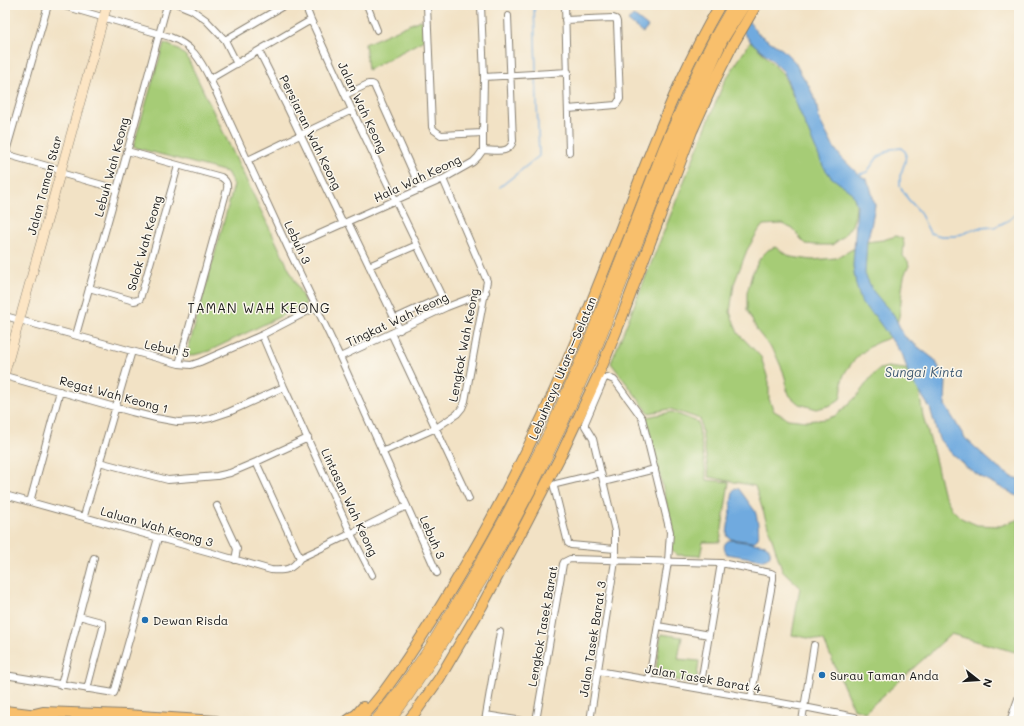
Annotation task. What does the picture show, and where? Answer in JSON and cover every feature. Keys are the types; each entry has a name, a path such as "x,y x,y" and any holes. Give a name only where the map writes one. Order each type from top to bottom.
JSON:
{"highway":[{"name":"Lebuhraya Utara–Selatan","path":"376,721 429,650 471,580 505,519 551,430 590,340 664,149 699,70 723,41 734,5"},
{"name":"Lebuhraya Utara–Selatan","path":"389,721 434,656 481,580 512,524 559,431 597,345 664,173 713,60 744,5"}],"main road":[{"path":"359,721 384,691 455,583 501,501 528,448 551,400 578,337 670,103 708,25 720,5"},
{"path":"408,721 439,679 479,612 561,455 600,371 622,317 692,131 715,80 723,41 756,5"},
{"path":"347,721 357,714 411,652"},
{"path":"5,711 90,721"},
{"path":"30,715 43,712 126,715 216,721"},
{"path":"5,715 55,721"}],"street":[{"path":"48,5 5,155 117,189"},
{"name":"Lebuh 3","path":"61,5 179,40 195,53 210,79 340,357 436,573"},
{"name":"Jalan Taman Star","path":"5,372 107,5"},
{"name":"Lebuh Wah Keong","path":"76,335 167,5"},
{"path":"180,5 193,8 206,20 225,40 237,64"},
{"path":"225,40 285,5"},
{"name":"Jalan Wah Keong","path":"304,5 395,201 447,307"},
{"path":"367,5 377,30"},
{"path":"427,5 432,127 441,135 483,133"},
{"path":"480,5 484,77 483,150 501,151 508,149 513,140 508,16"},
{"path":"565,5 569,152"},
{"path":"565,20 616,19 620,98 616,104 568,109"},
{"path":"210,79 311,20"},
{"name":"Persiaran Wah Keong","path":"259,51 400,330"},
{"path":"484,77 568,72"},
{"path":"345,95 368,84 374,85 421,190"},
{"path":"248,160 352,110"},
{"name":"Hala Wah Keong","path":"288,248 443,180 474,162 483,150"},
{"path":"127,151 221,177 226,180 228,186 179,364"},
{"name":"Solok Wah Keong","path":"89,288 134,301 140,299 178,166"},
{"name":"Lengkok Wah Keong","path":"382,452 436,428 457,414 465,401 486,292 487,278 443,180"},
{"path":"369,266 417,245"},
{"name":"Tingkat Wah Keong","path":"340,357 447,307 486,292"},
{"name":"Tingkat Wah Keong","path":"394,318 442,297"},
{"name":"Lebuh 5","path":"5,316 132,352 179,364 191,365 262,335 316,307"},
{"path":"391,333 469,499"},
{"name":"Lintasan Wah Keong","path":"262,335 351,534 372,575"},
{"path":"84,516 132,352"},
{"name":"Regat Wah Keong 1","path":"5,376 156,418 178,422 211,418 229,412 284,386"},
{"name":"Jalan Tasek Barat 3","path":"590,721 615,561 615,531 593,439 585,426 585,423 604,379 607,377 614,380 642,418 655,469"},
{"path":"30,502 60,391"},
{"path":"99,462 168,480 217,476 256,462 308,438"},
{"path":"256,462 300,558"},
{"path":"603,482 655,469 670,532 668,562 648,680"},
{"path":"601,473 556,484 554,485 554,488 568,543 571,545 615,549"},
{"name":"Laluan Wah Keong 3","path":"5,495 278,571 287,570 296,564 300,558 406,506"},
{"path":"217,506 237,549 235,560"},
{"path":"5,675 114,693 158,538"},
{"path":"61,685 94,558"},
{"name":"Lengkok Tasek Barat","path":"536,721 563,564 570,559 721,563 773,574 774,579 751,698"},
{"path":"700,689 721,563"},
{"path":"79,616 101,622 103,624 87,689"},
{"path":"658,626 709,635"},
{"path":"500,632 486,718 522,721"},
{"path":"802,721 814,645"},
{"name":"Jalan Tasek Barat 4","path":"598,671 804,707 855,717 857,721"},
{"path":"1010,721 1019,696"}],"green space":[{"path":"420,20 425,23 424,40 368,70 365,44"},
{"path":"751,41 783,74 799,109 853,192 856,205 852,225 843,237 832,245 806,244 793,229 782,224 763,225 747,250 734,284 730,312 738,333 761,357 769,382 769,399 774,411 788,419 807,421 826,419 837,415 857,396 872,376 880,369 888,367 905,369 910,373 919,391 923,416 943,492 952,509 961,518 977,525 1000,526 1019,519 1019,639 1015,652 951,634 865,712 853,708 824,641 792,635 800,587 782,570 755,486 709,477 700,419 670,409 649,413 611,363 724,82"},
{"path":"164,43 176,48 187,57 306,304 209,351 186,357 234,185 227,172 133,147"},
{"path":"896,236 903,239 903,256 908,261 909,266 906,270 903,281 899,317 892,334 887,339 876,343 866,350 855,359 846,370 842,381 840,399 831,405 817,409 799,404 790,396 787,390 783,371 775,353 758,332 747,310 747,293 752,274 760,258 768,250 775,247 791,257 812,260 836,258 866,242 883,240"},
{"path":"672,412 698,422 707,480 729,482 720,542 703,542 700,556 677,555 671,549 673,530 646,417"},
{"path":"661,634 682,637 678,659 699,661 696,684 655,676"}],"water":[{"name":"Sungai Kinta","path":"723,5 737,5 757,33 783,50 795,62 809,86 816,102 819,119 833,146 841,157 858,174 866,179 870,186 875,205 867,241 865,274 873,291 894,315 904,336 935,360 946,381 945,405 965,438 998,468 1012,477 1019,479 1019,497 981,477 968,468 952,454 939,439 930,408 909,376 903,356 874,315 862,304 856,285 853,266 857,205 852,193 831,177 823,166 784,72 750,41"},
{"path":"633,15 648,27 643,33 628,21"},
{"path":"735,488 739,489 755,511 759,532 758,538 752,542 731,539 727,534 733,491"},
{"path":"731,540 766,545 770,554 768,558 763,560 727,554 724,545"}],"waterway":[{"path":"534,5 536,71"},
{"path":"500,187 539,156 536,75"},
{"path":"857,175 867,172 877,158 891,149 902,148 906,153 905,162 900,176 900,186 908,199 919,211 930,233 941,236 956,236 978,228 995,227 1009,220 1019,211"}],"place":[{"name":"Dewan Risda","path":"145,620"},
{"name":"Surau Taman Anda","path":"822,675"}],"district":[{"name":"TAMAN WAH KEONG","path":"259,307"}]}
